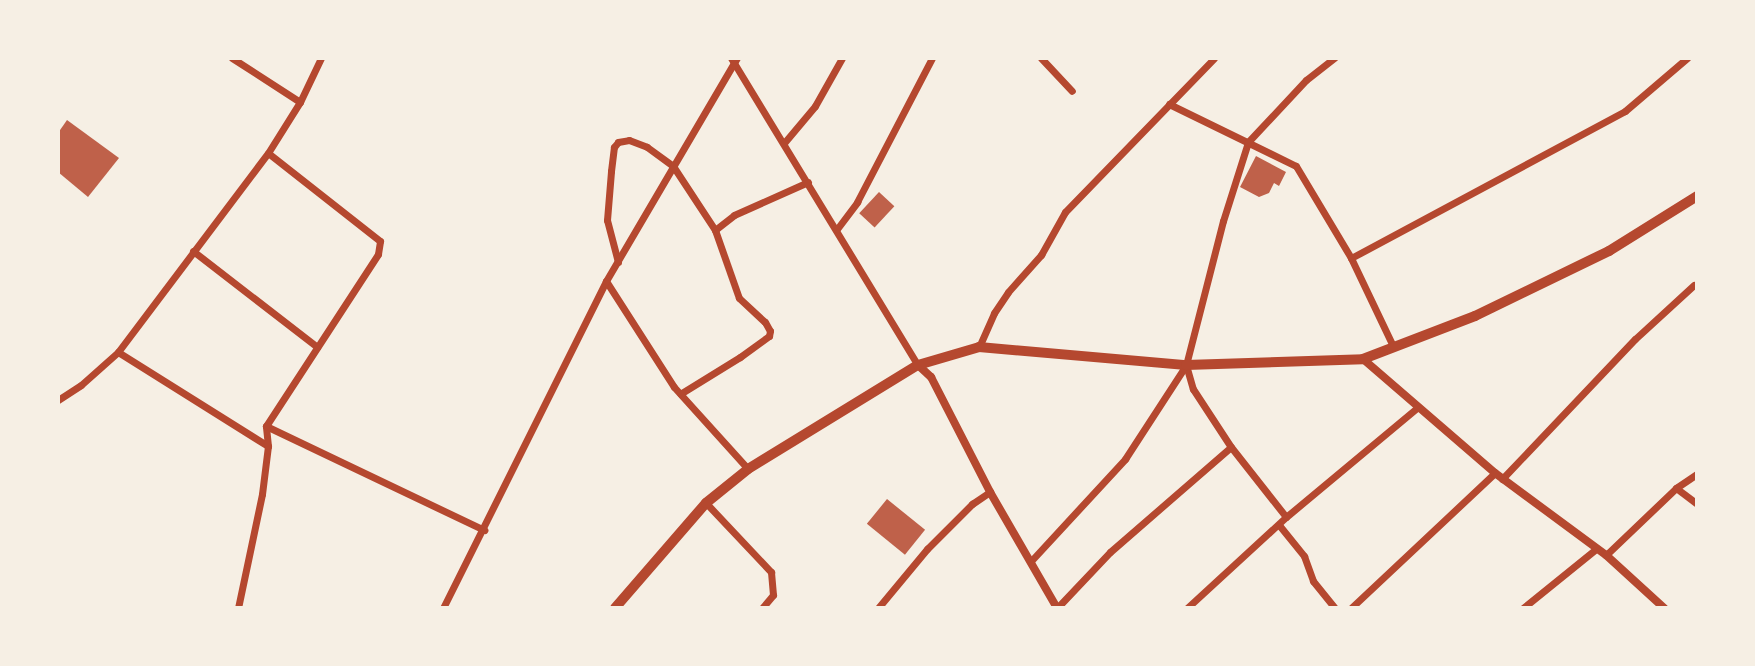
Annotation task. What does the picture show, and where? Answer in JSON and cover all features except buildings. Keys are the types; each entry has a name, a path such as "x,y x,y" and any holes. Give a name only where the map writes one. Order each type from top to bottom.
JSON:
{"main road":[{"path":"615,608 706,503 748,469 918,365 979,347 1186,365 1363,359 1475,316 1609,251 1697,196"}],"street":[{"path":"232,58 300,102"},
{"path":"58,400 81,385 118,352 268,153 300,102 321,58"},
{"path":"784,143 815,106 842,58"},
{"path":"837,229 857,202 932,58"},
{"path":"1041,58 1072,91"},
{"path":"1199,58 1207,65"},
{"path":"979,347 994,313 1008,292 1041,255 1065,212 1214,58"},
{"path":"1031,561 1125,459 1186,365 1223,221 1248,142 1306,80 1334,58"},
{"path":"1351,258 1625,111 1687,58"},
{"path":"443,608 606,281 734,59 918,365 931,377 990,492 1057,608 1110,552 1230,447"},
{"path":"1169,104 1296,166 1351,258 1393,346"},
{"path":"618,262 607,220 614,147 618,142 629,140 647,148 673,166 715,230 739,298 765,322 770,331 769,336 740,357 680,394"},
{"path":"239,608 268,446 266,426 378,254 380,241 268,153"},
{"path":"715,230 734,215 808,182"},
{"path":"193,251 317,347"},
{"path":"606,281 680,394 748,469"},
{"path":"1351,608 1499,476 1635,339 1694,285"},
{"path":"118,352 268,446"},
{"path":"1363,359 1499,476 1606,555 1664,608"},
{"path":"1186,365 1193,389 1230,447 1286,517"},
{"path":"1187,608 1286,517 1418,407"},
{"path":"266,426 484,530"},
{"path":"1606,555 1676,488 1697,474"},
{"path":"1676,488 1697,505"},
{"path":"878,608 927,549 972,504 990,492"},
{"path":"706,503 771,572 773,595 762,608"},
{"path":"1279,524 1304,555 1313,581 1335,608"},
{"path":"1523,608 1597,548"}]}
